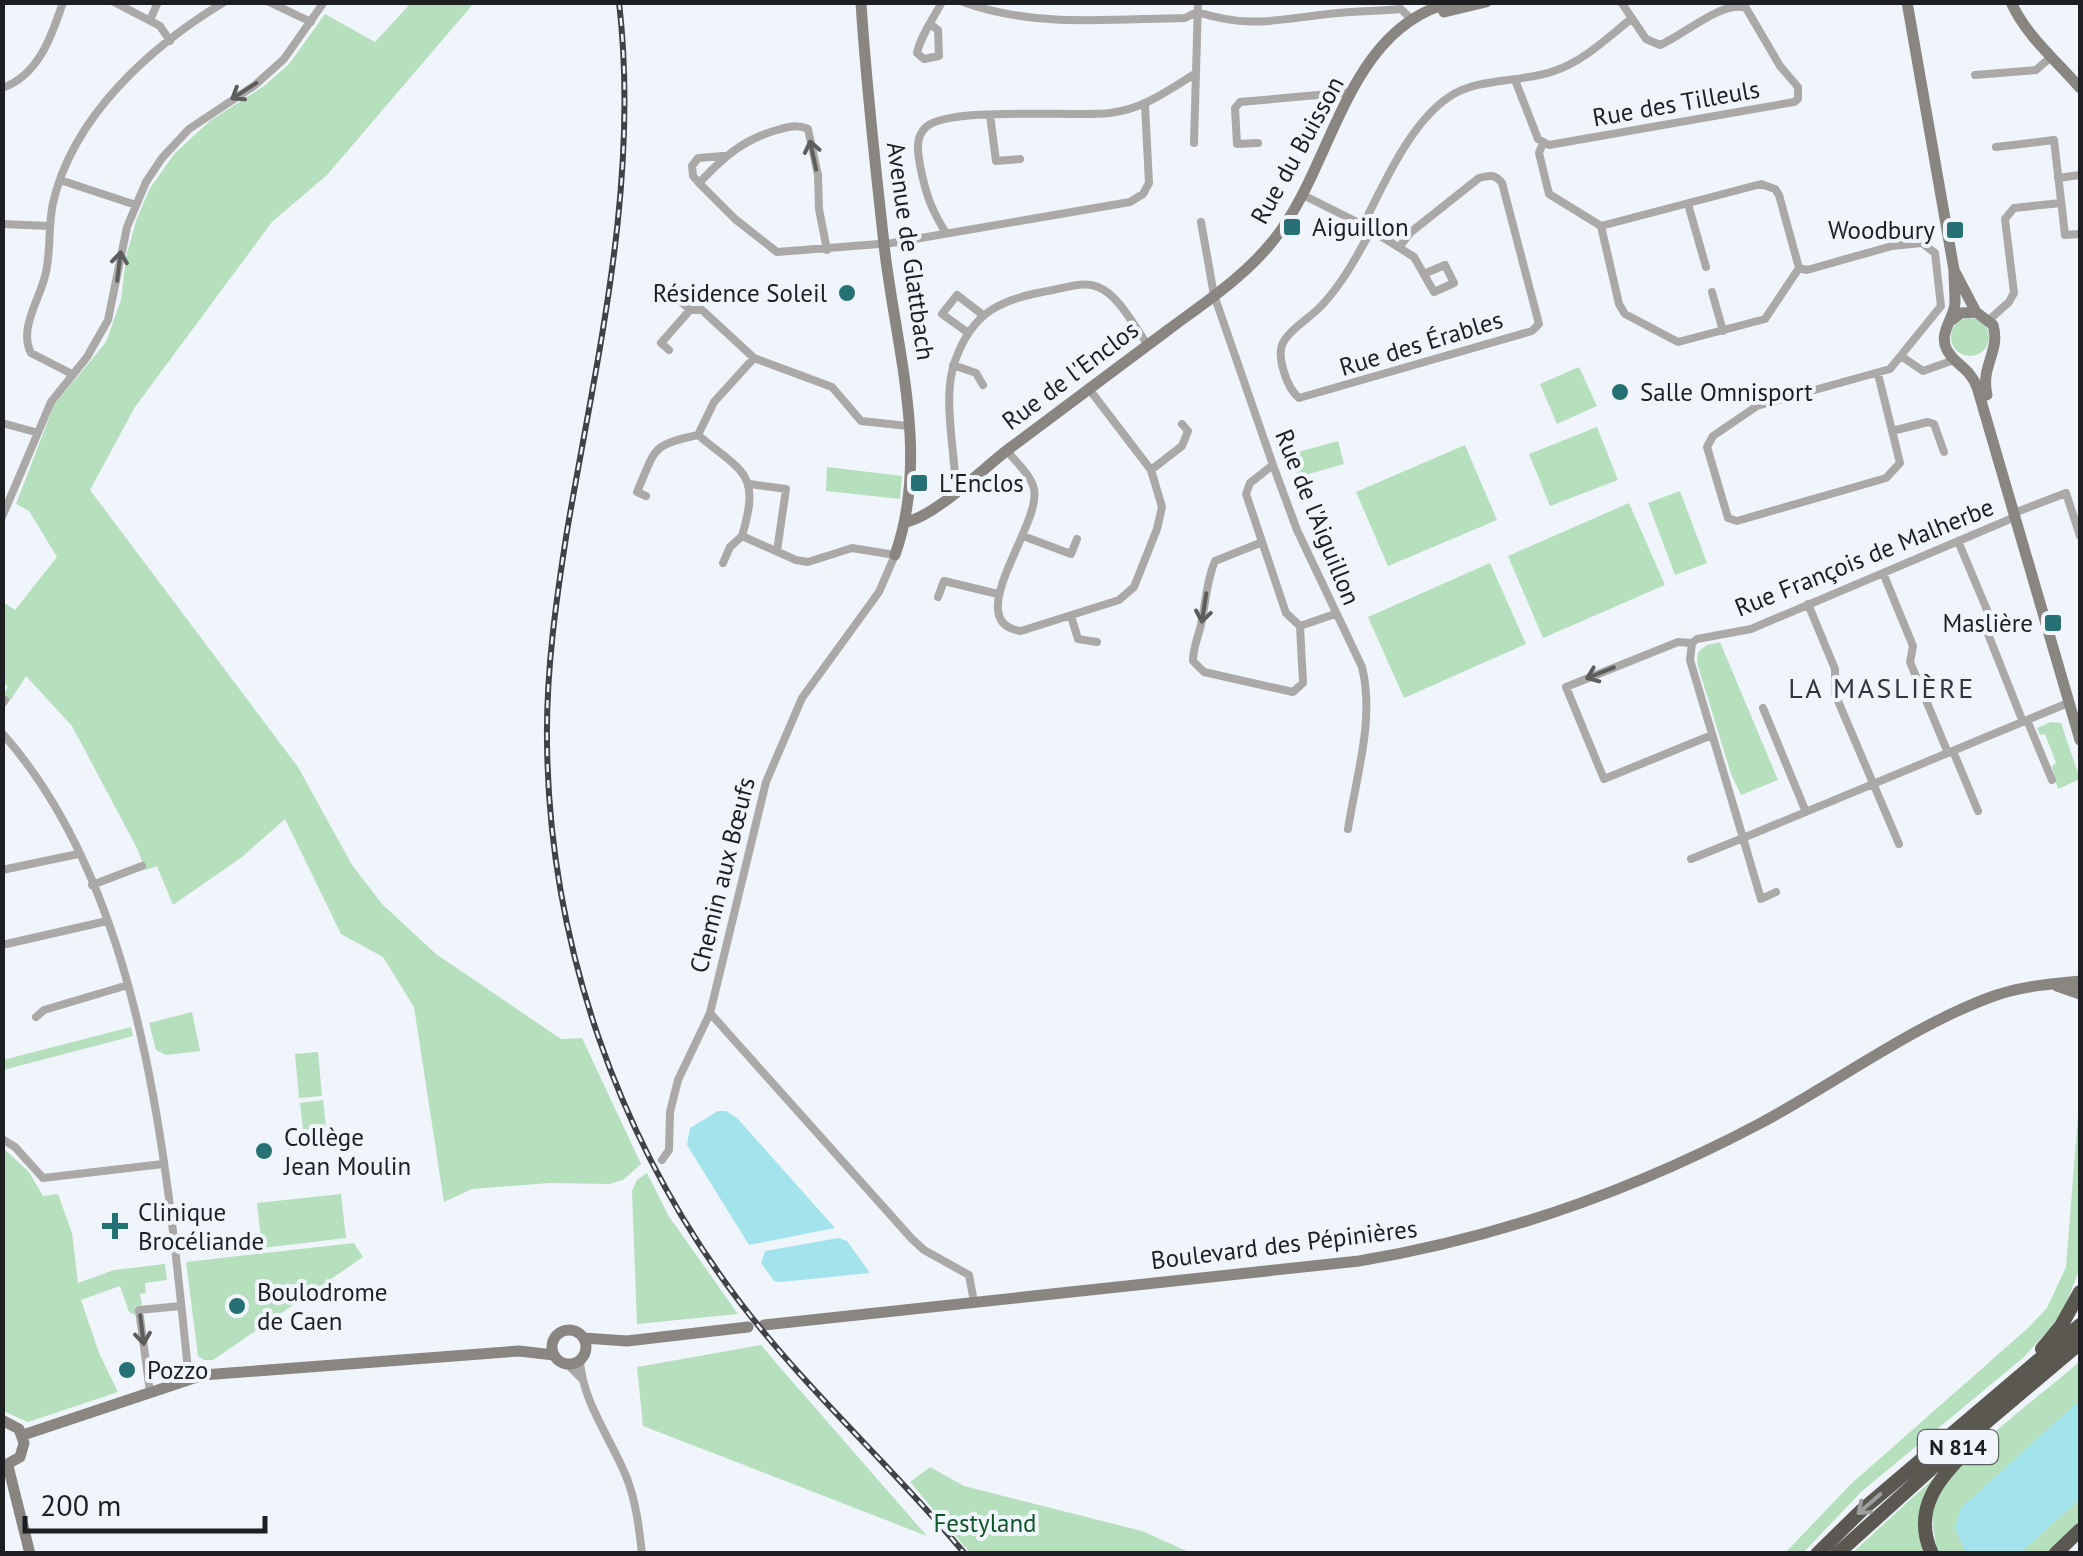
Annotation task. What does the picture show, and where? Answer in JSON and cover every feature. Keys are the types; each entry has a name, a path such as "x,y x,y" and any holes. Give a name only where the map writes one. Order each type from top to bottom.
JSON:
{"highway":[{"path":"2024,1374 2080,1292"},
{"name":"N 814","path":"1816,1554 2080,1324"},
{"name":"N 814","path":"1837,1554 2080,1343"},
{"path":"1932,1554 1924,1522 1934,1488 2012,1403"},
{"path":"2055,1554 2080,1530"},
{"path":"2064,1554 2080,1538"}],"street":[{"path":"2,88 24,77 34,66 64,2"},
{"path":"114,2 160,26 170,41"},
{"path":"150,20 158,2"},
{"path":"72,374 31,353 25,336 46,270 49,226 60,180 84,132 121,83 224,2"},
{"path":"269,2 312,22"},
{"path":"2,517 50,402 98,340 108,320 126,227 162,158 220,106 255,85 284,59 324,2"},
{"name":"Avenue de Glattbach","path":"861,2 884,244 905,365 908,512"},
{"path":"930,24 938,30 941,52 924,59 917,48 930,24 942,2"},
{"path":"963,2 990,12 1037,20 1185,18 1197,7"},
{"name":"Rue du Buisson","path":"1214,296 1271,244 1352,92 1390,37 1410,18 1453,2"},
{"path":"1197,7 1246,24 1401,10 1410,18 1486,2"},
{"name":"Rue des Tilleuls","path":"1544,143 1794,102 1800,96 1798,86 1780,66 1751,12 1741,6 1723,8 1660,45 1649,42 1621,2"},
{"path":"1907,2 1954,270 1955,303 1945,332 1947,349 1974,379 2072,700 2080,740"},
{"path":"2011,2 2017,16 2051,57 2076,75 2080,88"},
{"path":"1194,143 1197,7"},
{"path":"1366,229 1395,162 1432,112 1449,96 1468,88 1553,72 1578,60 1631,19"},
{"path":"1975,74 2036,70 2051,57"},
{"path":"946,233 928,205 916,148 924,129 936,121 990,114 1110,112 1145,104 1193,75"},
{"path":"1515,80 1538,138 1544,143 1539,153 1549,194 1601,226 1761,184 1776,189 1799,268 1769,316 1678,342 1625,314 1618,304 1601,226"},
{"path":"1258,143 1237,144 1236,108 1240,102 1352,92"},
{"path":"725,156 698,158 692,166 693,176 734,219 777,252 884,244 1130,202 1143,194 1150,183 1145,104"},
{"path":"990,114 996,161 1020,159"},
{"path":"700,184 725,156 754,137 796,124 808,129 827,250"},
{"path":"1996,147 2054,140 2066,236 2080,234"},
{"path":"2058,178 2080,175"},
{"name":"Rue des Érables","path":"1366,229 1343,280 1320,308 1284,340 1279,354 1293,394 1299,398 1532,331 1538,324 1502,183 1497,177 1479,178 1411,232 1400,246"},
{"path":"60,180 136,205"},
{"path":"1301,194 1400,246 1426,274"},
{"path":"1989,320 2014,294 2005,219 2014,208 2061,203"},
{"path":"1688,204 1706,267"},
{"name":"Rue de l'Aiguillon","path":"1200,222 1214,296 1273,465 1297,530 1362,667 1368,688 1348,829"},
{"path":"2,224 49,226"},
{"path":"1799,268 1807,270 1892,246 1927,244 1936,253 1943,299 1938,313 1890,369 1757,406 1713,436 1706,447 1726,515 1737,521 1886,478 1900,463 1878,374"},
{"path":"1954,270 1976,312 1989,320 1996,338 1983,380 1997,453"},
{"path":"957,490 950,389 953,366 967,332 983,315 1019,296 1081,285 1098,287 1112,297 1148,345"},
{"path":"676,289 673,294 690,310 702,310 754,358 832,387 861,421 908,426"},
{"path":"1712,292 1723,331"},
{"path":"967,332 942,314 956,295 983,315"},
{"name":"Rue de l'Enclos","path":"908,512 926,516 1007,450 1214,296"},
{"path":"669,350 661,343 690,310"},
{"path":"1950,322 1961,314 1976,312"},
{"path":"1937,366 1947,349"},
{"path":"1901,356 1923,371 1958,361 1978,363 1989,356"},
{"path":"646,496 637,492 655,452 665,442 698,434 714,402 754,358"},
{"path":"953,366 976,373 984,385"},
{"path":"1007,450 1034,489 1023,536 998,594 996,612 1005,626 1021,631 1119,600 1134,587 1162,507 1150,470 1088,390"},
{"path":"1892,432 1928,422 1934,424 1944,452"},
{"path":"2,423 36,432"},
{"path":"1150,470 1182,446 1188,431 1182,424"},
{"path":"698,434 747,476 750,484 742,536 730,547 723,564"},
{"path":"1260,543 1215,561 1193,660 1204,672 1293,692 1303,683 1300,626 1286,613 1246,494 1250,483 1273,465"},
{"path":"750,484 786,489 776,551"},
{"name":"Rue François de Malherbe","path":"1712,736 1604,779 1566,687 1678,642 1692,644 1697,639 1751,628 2066,494 2080,536"},
{"name":"Chemin aux Bœufs","path":"662,1160 669,1150 670,1112 678,1080 710,1013 758,808 780,748 802,698 879,592 908,512"},
{"path":"742,536 808,562 852,548 895,554"},
{"path":"1023,536 1070,554 1077,539"},
{"path":"1958,541 1990,617 1988,634 2052,780"},
{"path":"1882,573 1914,646 1910,662 1978,810"},
{"path":"938,598 944,581 998,594"},
{"path":"1808,604 1835,669 1835,694 1899,844"},
{"path":"1300,626 1334,614"},
{"path":"1071,616 1078,639 1097,642"},
{"path":"1692,644 1690,660 1762,899 1776,892"},
{"path":"1691,859 2072,700"},
{"path":"1763,708 1806,812"},
{"path":"2,732 44,785 92,885 128,985 152,1086 189,1379"},
{"path":"2,870 78,854"},
{"path":"92,885 142,866"},
{"path":"2,945 106,921"},
{"name":"Boulevard des Pépinières","path":"764,1326 1428,1250 1648,1177 1761,1123 1963,1009 2018,989 2080,981"},
{"path":"2053,984 2080,994"},
{"path":"36,1016 44,1010 128,985"},
{"path":"710,1013 912,1239 968,1275 974,1302"},
{"path":"2,1139 15,1147 43,1178 163,1164"},
{"path":"150,1392 139,1310 181,1306"},
{"path":"585,1342 748,1327"},
{"path":"518,1351 553,1340 567,1330 577,1332 585,1342"},
{"path":"553,1340 554,1355"},
{"path":"574,1362 585,1342"},
{"path":"22,1436 189,1379 242,1370 518,1351 554,1355 574,1362 626,1477 637,1513 642,1554"},
{"path":"2,1420 14,1424 22,1436 23,1450 5,1467 30,1554"}],"green space":[{"path":"411,3 474,3 327,175 272,222 135,407 90,490 298,767 352,865 382,904 436,954 561,1039 582,1038 641,1164 623,1180 610,1184 550,1183 472,1189 444,1202 414,1007 383,957 341,934 285,819 242,857 173,905 157,866 145,870 72,726 26,676 10,701 2,696 8,687 3,683 3,602 15,610 57,557 29,511 16,504 54,405 106,342 121,300 126,257 136,221 150,188 175,153 210,121 264,86 289,64 325,14 375,42"},
{"path":"1970,318 1983,324 1989,337 1983,350 1970,356 1957,350 1951,337 1957,324"},
{"path":"1579,367 1597,406 1557,424 1540,384"},
{"path":"1597,427 1618,480 1550,506 1529,454"},
{"path":"1338,441 1344,464 1298,477 1291,454"},
{"path":"1465,445 1497,520 1388,566 1356,492"},
{"path":"827,467 902,476 900,499 826,491"},
{"path":"1680,491 1707,563 1675,575 1648,503"},
{"path":"1629,503 1665,585 1543,638 1508,556"},
{"path":"1490,563 1526,644 1404,698 1368,617"},
{"path":"1720,642 1778,780 1741,795 1697,663 1698,652"},
{"path":"2051,722 2061,723 2080,779 2058,789 2052,766 2056,763 2045,734 2040,735 2037,728"},
{"path":"192,1012 200,1051 166,1055 156,1050 149,1023"},
{"path":"131,1027 133,1036 3,1070 3,1060"},
{"path":"318,1052 322,1096 299,1098 295,1054"},
{"path":"2080,1091 2080,1268 2054,1324 2023,1358 1862,1491 1803,1553 1784,1554 1851,1484 2047,1308 2066,1267"},
{"path":"323,1100 328,1144 305,1147 300,1103"},
{"path":"2,1147 29,1172 43,1196 58,1194 72,1233 78,1283 114,1270 165,1264 167,1280 145,1283 146,1293 140,1294 142,1305 135,1307 137,1316 129,1312 120,1286 81,1300 99,1353 118,1392 28,1422 3,1411"},
{"path":"647,1173 668,1215 738,1314 637,1324 632,1191 637,1180"},
{"path":"341,1194 346,1238 262,1248 257,1203"},
{"name":"Boulodrome de Caen","path":"354,1243 363,1257 213,1360 198,1356 186,1262"},
{"path":"761,1345 927,1536 643,1426 637,1367"},
{"path":"2080,1361 2080,1522 2048,1553 1937,1553 1933,1514 1945,1484 2000,1427"},
{"name":"Festyland","path":"930,1467 964,1486 1142,1531 1191,1553 970,1553 910,1482"},
{"path":"1935,1477 1928,1553 1851,1554"}],"water":[{"path":"718,1111 737,1118 835,1228 749,1245 687,1145 690,1128"},
{"path":"839,1238 847,1241 870,1273 781,1282 774,1281 761,1263 765,1251"},
{"path":"2080,1400 2080,1499 2020,1553 1966,1553 1955,1528 1961,1508"}],"railway":[{"path":"619,2 624,69 620,202 602,334 563,557 548,689 551,817 561,892 577,965 598,1037 626,1107 658,1174 696,1239 765,1334 965,1554"}],"place":[{"name":"Aiguillon","path":"1292,227"},
{"name":"Woodbury","path":"1955,230"},
{"name":"Résidence Soleil","path":"847,293"},
{"name":"Salle Omnisport","path":"1620,392"},
{"name":"L'Enclos","path":"919,483"},
{"name":"Maslière","path":"2053,623"},
{"name":"Collège Jean Moulin","path":"264,1151"},
{"name":"Clinique Brocéliande","path":"115,1226"},
{"name":"Boulodrome de Caen","path":"237,1306"},
{"name":"Pozzo","path":"127,1370"}],"district":[{"name":"LA MASLIÈRE","path":"1882,688"}]}
